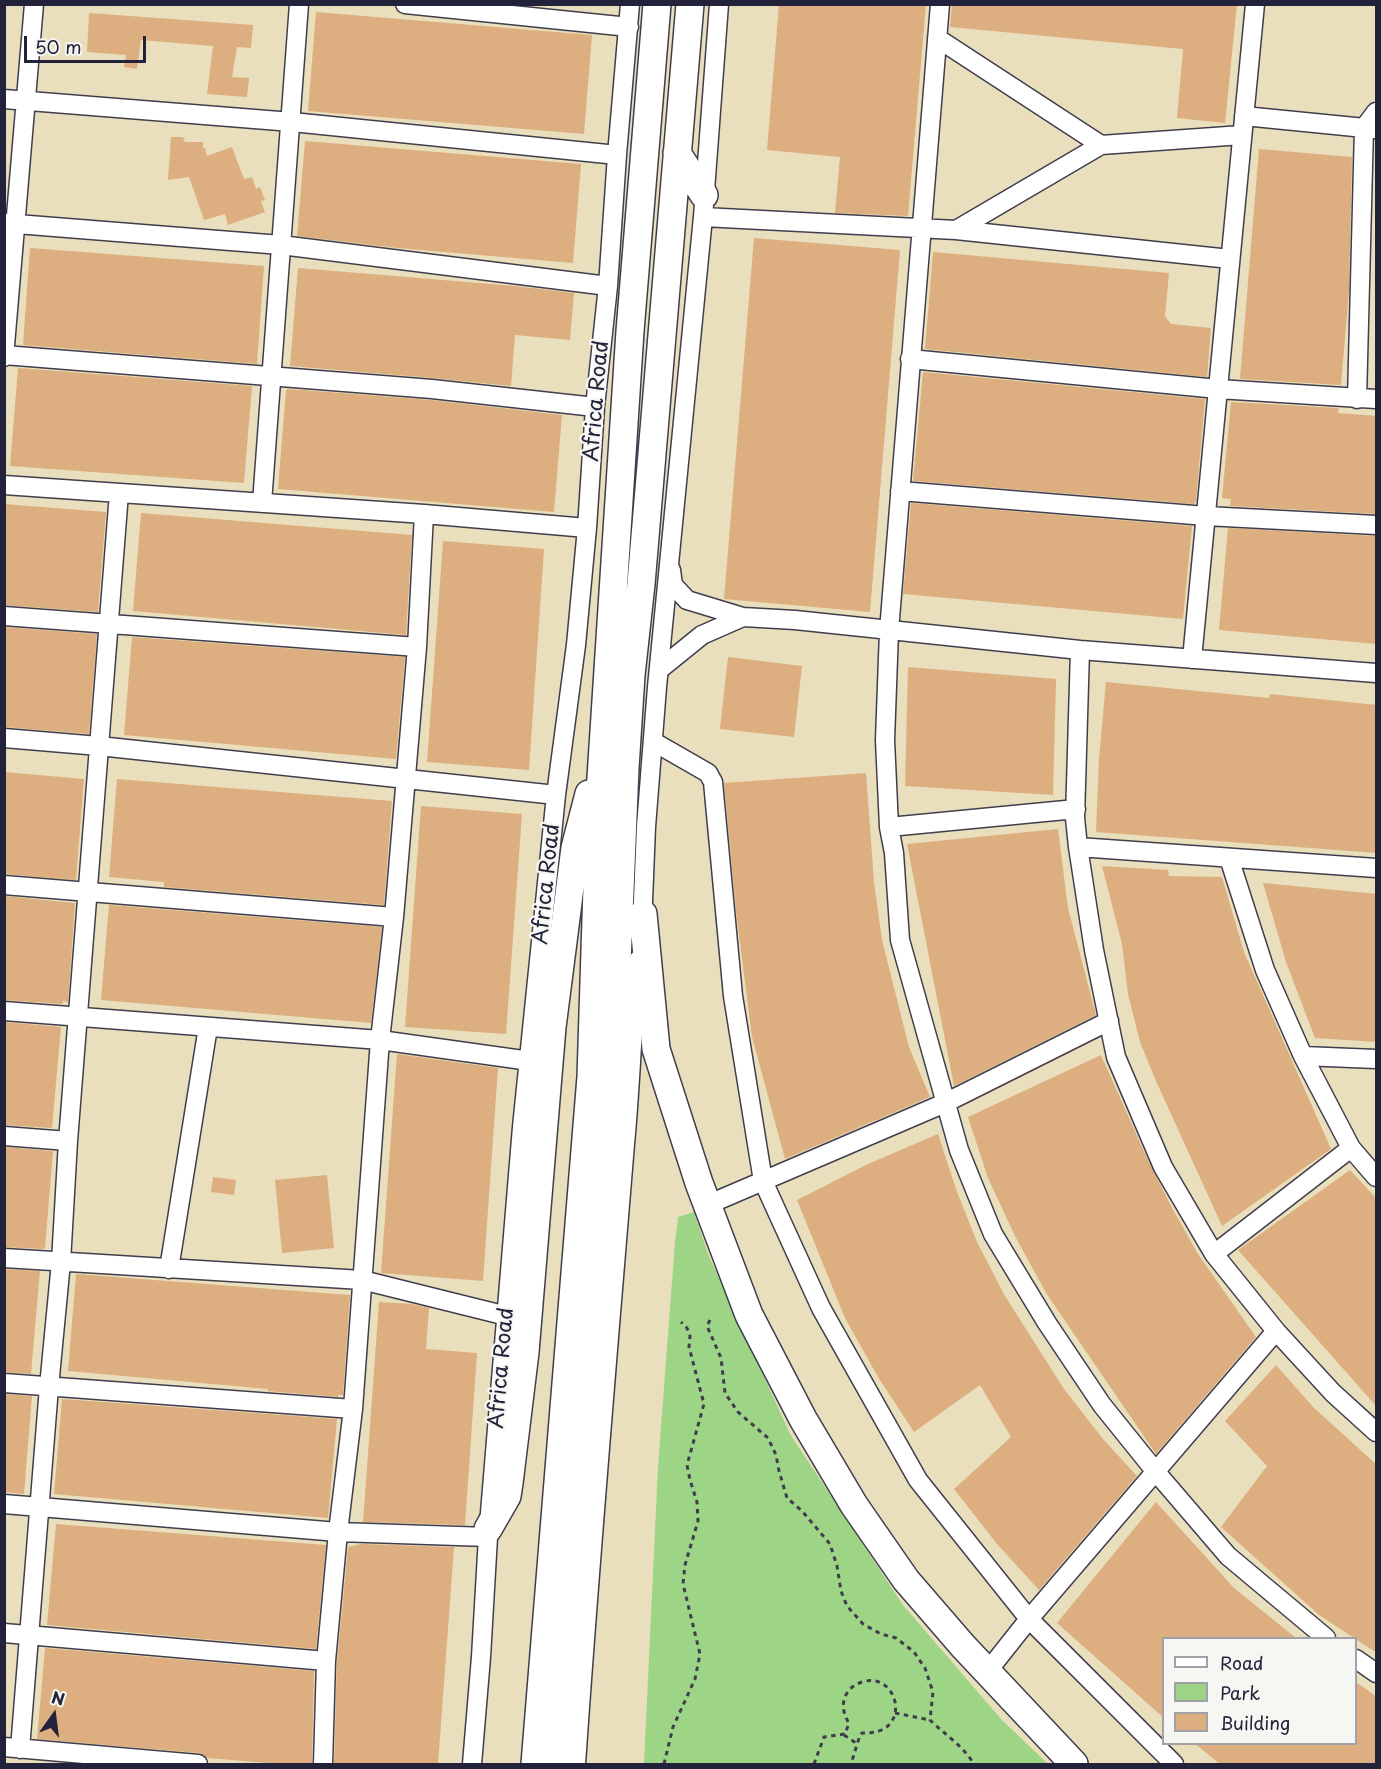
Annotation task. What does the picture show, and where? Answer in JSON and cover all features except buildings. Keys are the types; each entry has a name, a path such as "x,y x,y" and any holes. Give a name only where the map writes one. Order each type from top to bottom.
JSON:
{"highway":[{"name":"Africa Road","path":"555,1764 581,1309 603,738 630,331 657,4"},
{"name":"Africa Road","path":"535,1764 581,1309 615,1012 631,675 641,585 690,4"},
{"path":"677,153 704,206"},
{"path":"488,1533 507,1496 509,1483 525,1352 552,1026 575,848 603,738"},
{"path":"643,914 656,1049 707,1205 748,1315 803,1419 854,1505 906,1580 987,1672 1074,1764"}],"street":[{"path":"34,4 26,100 10,224 5,356 432,389 595,407"},
{"path":"262,503 299,4"},
{"path":"405,4 628,27"},
{"name":"Africa Road","path":"472,1764 488,1533 522,1127 556,795 576,645 630,4"},
{"path":"576,1764 631,1082 634,1009 643,914 646,826 704,206 719,4"},
{"path":"940,4 889,631 885,740 889,827 894,853 900,940 959,1150 993,1234 1047,1323 1102,1405 1228,1556 1325,1637"},
{"path":"1192,659 1255,4"},
{"path":"937,38 1101,145"},
{"path":"4,99 292,122 617,155"},
{"path":"1357,399 1368,269 1370,129 1377,112"},
{"path":"1244,116 1370,129"},
{"path":"956,230 1101,145 1242,135"},
{"path":"704,206 1230,259"},
{"path":"10,224 281,245 608,286"},
{"path":"910,359 1218,389 1377,399"},
{"path":"4,485 424,514 587,528"},
{"path":"900,491 1206,516 1377,525"},
{"path":"119,493 68,1141 61,1262 48,1387 29,1635 12,1748 156,1763 198,1764"},
{"path":"323,1764 326,1661 353,1409 380,1040 407,778 424,514"},
{"path":"670,566 673,585 687,600 743,617 795,620 1080,650 1377,673"},
{"path":"4,616 417,647"},
{"path":"660,669 702,635 743,617"},
{"path":"1080,650 1076,808 1078,847 1094,950 1116,1057 1163,1167 1214,1254 1276,1331 1334,1394 1377,1432"},
{"path":"4,738 99,746 556,795"},
{"path":"654,742 708,773 713,782 733,996 763,1181 821,1308 918,1480 1029,1619 1174,1764"},
{"path":"889,827 1076,808"},
{"path":"1078,847 1377,868"},
{"path":"1228,858 1265,970 1303,1056 1351,1148 1377,1177"},
{"path":"4,885 394,917"},
{"path":"4,1011 380,1040 530,1061"},
{"path":"707,1205 945,1103 1109,1021"},
{"path":"169,1269 208,1027"},
{"path":"1303,1056 1377,1059"},
{"path":"4,1136 68,1141"},
{"path":"1214,1254 1351,1148"},
{"path":"4,1258 362,1280 507,1316"},
{"path":"987,1672 1029,1619 1276,1331"},
{"path":"4,1383 353,1409"},
{"path":"4,1504 338,1533 488,1533"},
{"path":"4,1633 326,1661"},
{"path":"1357,1660 1377,1673"}],"path":[{"path":"710,1320 707,1326 721,1358 725,1393 738,1412 768,1438 776,1455 778,1471 787,1498 802,1511 830,1544 847,1606 854,1616 881,1634 896,1638 914,1652 925,1668 933,1692 930,1720"},
{"path":"664,1764 673,1727 695,1679 700,1654 683,1584 685,1565 698,1521 697,1502 687,1465 704,1404 689,1347 690,1336 687,1328 681,1322"},
{"path":"844,1735 849,1723 845,1718 843,1706 846,1694 854,1686 865,1681 877,1682 887,1687 894,1697 893,1720 885,1729 874,1733 862,1733 856,1743 851,1764"},
{"path":"895,1713 930,1720 943,1734 962,1748 973,1764"},
{"path":"814,1764 824,1737 844,1735 856,1743"}],"green space":[{"path":"694,1212 708,1254 790,1434 903,1605 1001,1719 1048,1764 644,1764 658,1467 675,1242 678,1217"}]}
